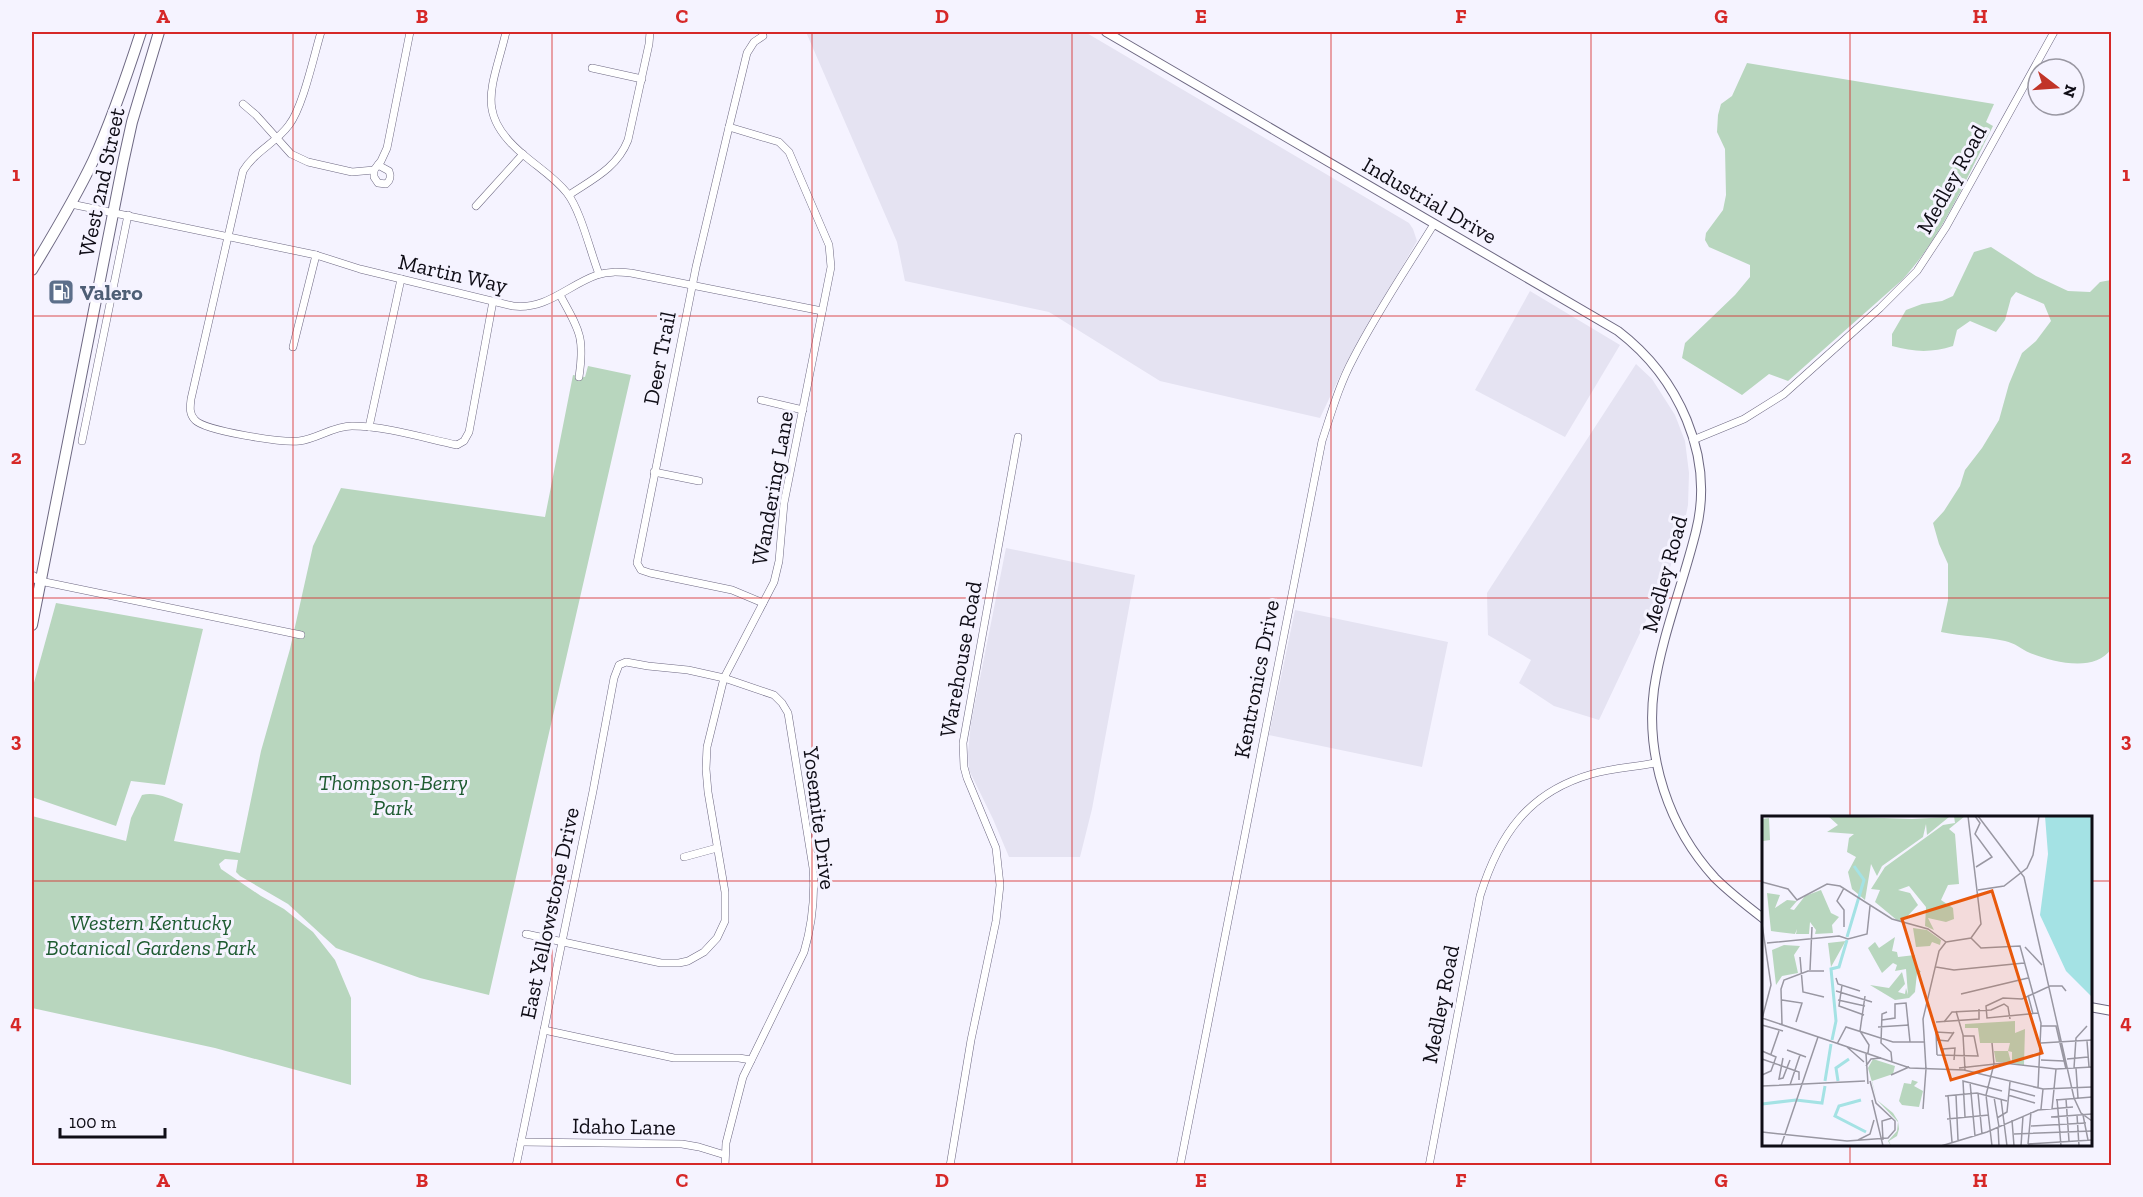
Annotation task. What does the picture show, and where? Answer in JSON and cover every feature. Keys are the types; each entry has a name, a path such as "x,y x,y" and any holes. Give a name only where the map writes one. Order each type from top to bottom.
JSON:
{"main road":[{"path":"32,270 71,204 108,127 141,32"},
{"name":"West 2nd Street","path":"32,625 36,578 74,409 132,122 159,32"}],"street":[{"path":"321,32 297,110 288,126 257,152 243,171 191,399 191,413 198,423 256,437 288,441 307,440 342,427 369,428 457,445 467,437 472,418 493,301"},
{"path":"243,104 291,154 308,162 352,172 376,167 387,148 410,32"},
{"path":"506,32 492,90 491,109 496,126 501,134 556,181 568,195 599,274"},
{"path":"568,195 604,173 619,159 628,140 650,32"},
{"name":"Industrial Drive","path":"1106,32 1595,318 1635,345 1666,380 1684,410 1693,440"},
{"name":"Medley Road","path":"1429,1166 1474,925 1488,868 1500,843 1516,821 1535,803 1565,784 1592,774 1655,763 1653,726 1655,683 1697,530 1700,511 1700,475 1693,440 1744,419 1784,393 1880,308 1917,271 1946,227 2054,32"},
{"name":"Deer Trail","path":"763,36 754,42 747,53 729,127 692,285 637,559 638,567 650,573 732,590 763,603"},
{"path":"592,68 642,79"},
{"name":"Wandering Lane","path":"526,934 661,963 679,963 704,952 717,938 725,921 725,892 708,792 706,758 714,714 724,678 774,582 779,561 782,516 831,267 829,245 789,152 779,142 729,127"},
{"path":"476,206 523,154"},
{"name":"Martin Way","path":"71,204 128,214 316,255 360,269 513,306 532,306 560,295 599,274 612,272 631,273 822,311"},
{"name":"West 2nd Street","path":"82,441 128,214"},
{"name":"Kentronics Drive","path":"1180,1166 1322,441 1352,360 1434,224"},
{"path":"293,346 316,255"},
{"path":"369,428 401,279"},
{"path":"560,295 581,338 583,352 579,377"},
{"path":"761,400 803,410"},
{"path":"74,409 87,413"},
{"name":"Warehouse Road","path":"950,1166 971,1040 996,921 1000,885 996,848 967,778 963,743 1018,437"},
{"path":"654,472 699,480"},
{"path":"36,578 301,635"},
{"name":"Yosemite Drive","path":"618,667 626,662 688,670 724,678 774,695 788,713 813,868 814,886 809,937 740,1086 725,1155 725,1166"},
{"name":"East Yellowstone Drive","path":"516,1166 618,667"},
{"path":"1655,763 1676,819 1699,858 1727,890 1762,917"},
{"path":"684,856 717,848"},
{"path":"2092,1007 2112,1011"},
{"path":"544,1030 674,1058 751,1060"},
{"name":"Idaho Lane","path":"521,1142 682,1144 725,1155"}],"shaded area":[{"path":"806,32 1085,32 1409,223 1417,241 1346,363 1320,418 1160,381 1049,312 905,281 897,242"},
{"path":"1530,291 1620,345 1565,437 1475,390"},
{"path":"1636,364 1652,379 1675,415 1685,441 1689,473 1688,505 1681,540 1665,580 1599,720 1554,706 1519,683 1531,660 1488,635 1487,593"},
{"path":"1006,548 1135,575 1092,809 1080,857 1009,857 969,770 971,723"},
{"path":"1295,610 1448,642 1422,767 1269,735"}],"green space":[{"path":"1747,63 1994,104 1986,122 1993,126 1963,187 1929,245 1902,280 1788,381 1769,374 1742,395 1682,358 1685,343 1735,295 1750,277 1750,265 1709,247 1705,240 1706,233 1723,210 1726,195 1725,149 1717,132 1718,115 1721,104 1732,96"},
{"path":"1991,247 2036,276 2068,291 2090,292 2100,282 2111,280 2111,649 2095,661 2073,663 2050,660 2005,641 1941,632 1948,600 1948,564 1933,523 1944,511 1960,486 1965,470 1999,420 2009,384 2022,353 2036,341 2051,321 2044,304 2016,292 2011,298 2005,320 1996,332 1970,321 1957,330 1953,346 1922,351 1892,346 1892,334 1906,310 1953,296 1974,252"},
{"name":"Thompson-Berry Park","path":"588,366 631,375 489,995 420,978 336,948 288,904 240,876 236,872 238,860 225,859 219,864 221,869 284,909 313,932 335,960 351,998 351,1085 215,1048 32,1008 32,816 126,841 131,818 142,795 158,795 183,804 174,841 240,853 261,751 290,649 313,546 341,488 545,517 573,375 585,377"},
{"path":"56,603 203,629 165,785 131,781 116,826 32,797 32,690"}],"place":[{"name":"Valero","path":"61,292"}],"park label":[{"name":"Western Kentucky Botanical Gardens Park","path":"151,934"}]}
